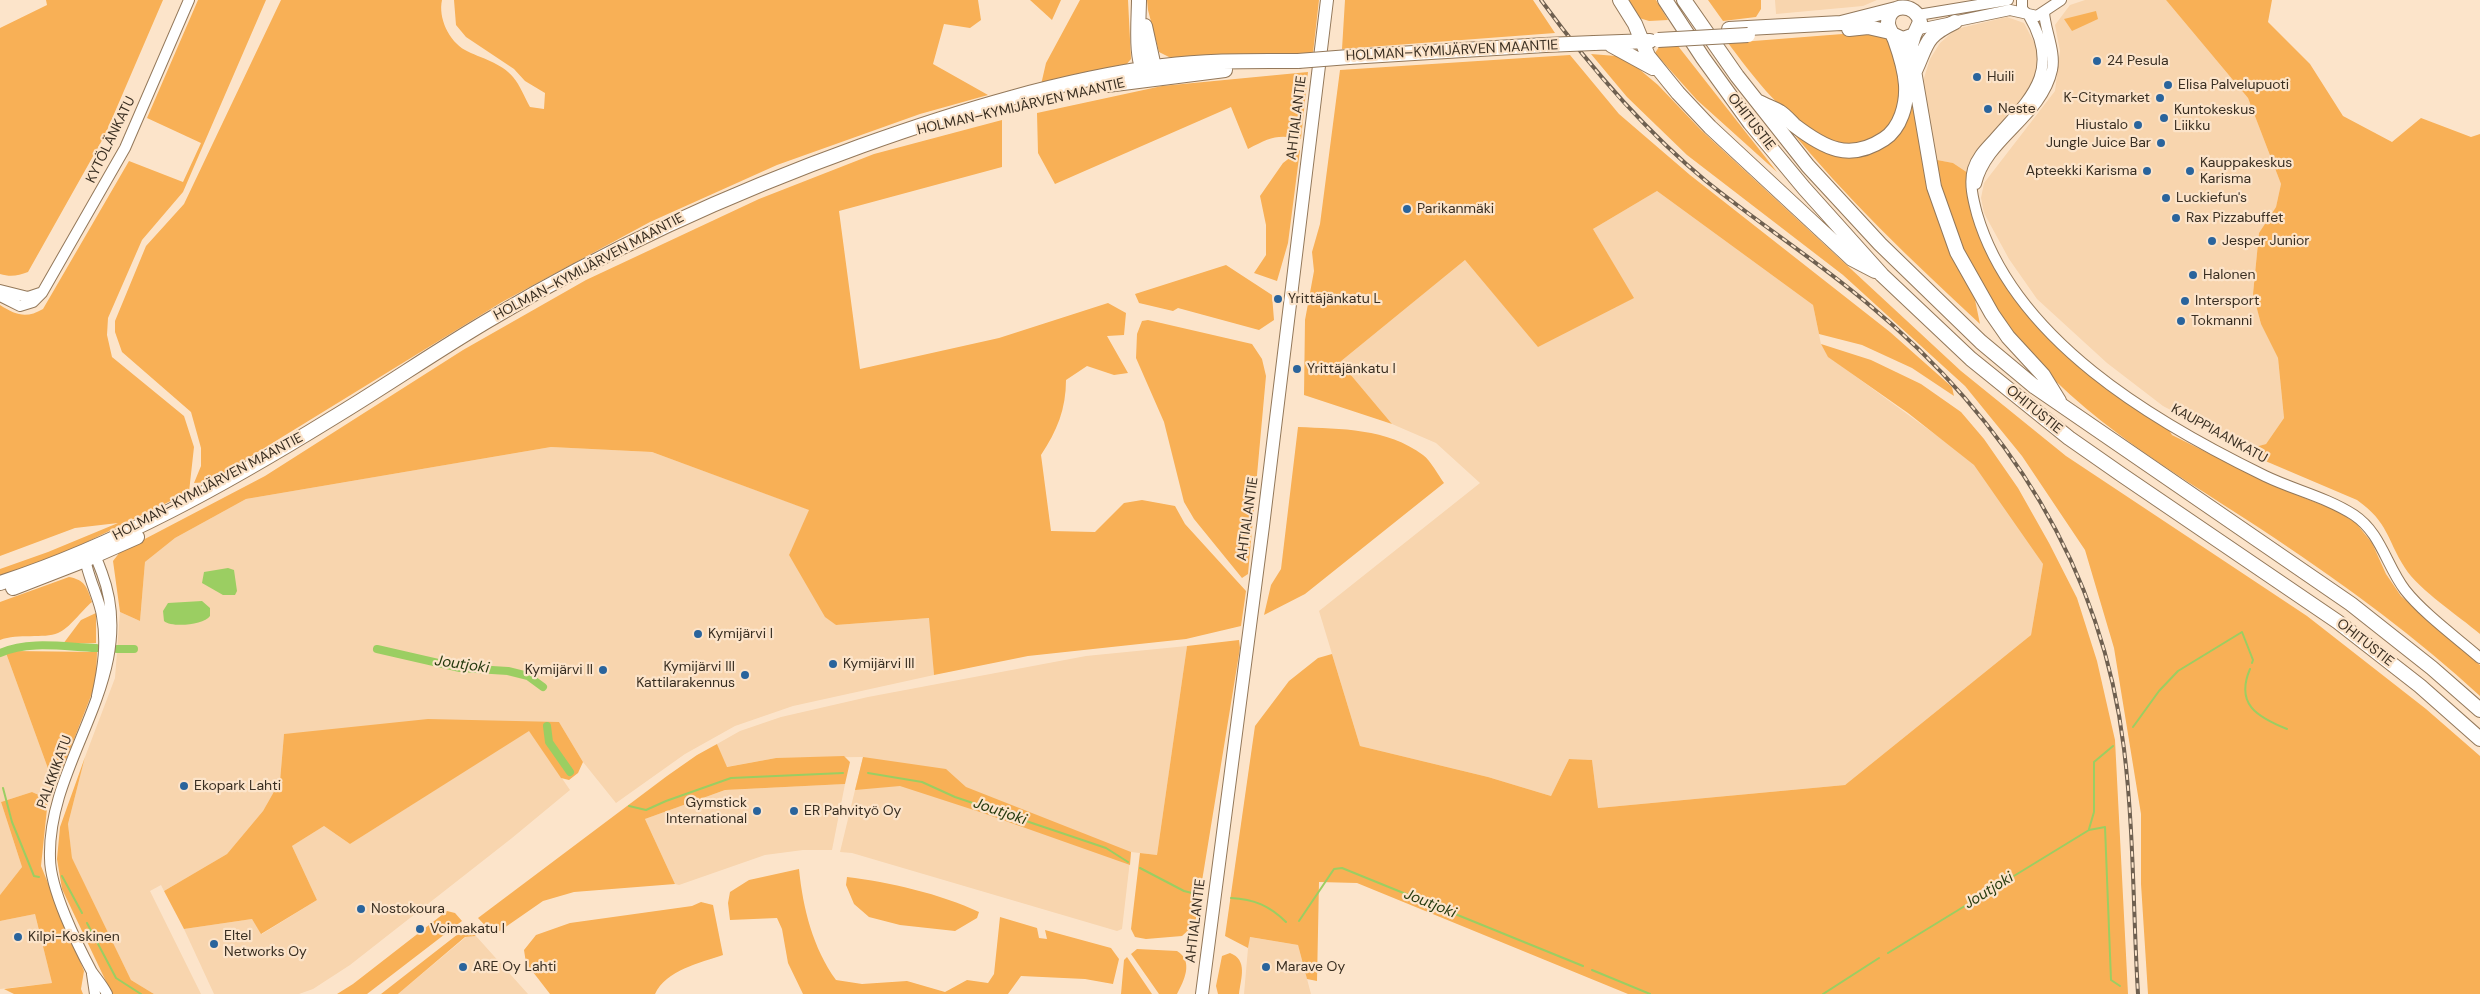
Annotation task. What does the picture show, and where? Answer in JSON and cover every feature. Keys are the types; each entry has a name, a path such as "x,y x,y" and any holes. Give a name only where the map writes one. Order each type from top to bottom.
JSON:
{"highway":[{"path":"1141,0 1149,72"},
{"name":"OHITUSTIE","path":"1664,0 1750,123 1882,275 1971,358 2069,438 2338,622 2420,686 2480,739"},
{"name":"OHITUSTIE","path":"1684,0 1756,101 1808,166 1880,244 1981,342 2035,388 2351,604 2432,668 2480,710"},
{"path":"1622,3 1648,56 1660,72 1710,126 1852,259 1882,275"},
{"path":"1622,3 1625,36"},
{"path":"1756,101 1782,113 1805,133 1834,150 1850,151 1877,144 1897,126 1906,98 1904,70 1891,33 1888,18 1896,9 1908,7 1918,15 1916,32 1910,45 1934,188 1957,252 1992,314 2008,337 2043,375 2060,404"},
{"name":"HOLMAN–KYMIJÄRVEN MAANTIE","path":"0,592 89,555 330,420 490,318 614,250 741,191 968,110 1090,80 1149,72 1350,57 1600,42 1841,23 1896,9"},
{"path":"1915,71 1924,46 1930,37 1954,22"},
{"name":"HOLMAN–KYMIJÄRVEN MAANTIE","path":"1746,31 1868,27 1891,33"},
{"path":"1891,33 1903,39 1916,32"},
{"name":"HOLMAN–KYMIJÄRVEN MAANTIE","path":"1600,42 1625,36 1641,39"},
{"path":"1600,42 1632,55 1660,72"},
{"name":"HOLMAN–KYMIJÄRVEN MAANTIE","path":"0,583 89,555"}],"main road":[{"name":"AHTIALANTIE","path":"1320,48 1322,0"},
{"name":"AHTIALANTIE","path":"1202,994 1327,0"}],"street":[{"name":"KYTÖLÄNKATU","path":"6,297 20,306 26,305 39,297 46,286 125,148 189,0"},
{"path":"1918,15 2008,0"},
{"name":"KAUPPIAANKATU","path":"2022,0 2022,9 2028,15 2043,51 2044,66 2039,85 1978,157 1971,179 1975,202 1987,239 2012,285 2046,327 2070,352 2125,395 2190,437 2266,476 2337,506 2355,516 2371,530 2379,542 2388,564 2406,591 2480,658"},
{"path":"1916,32 2010,10 2037,16 2045,8 2061,0"},
{"name":"KAUPPIAANKATU","path":"1975,202 1976,183 1984,164 2036,104 2046,88 2053,68 2045,8"},
{"path":"0,290 6,297"},
{"name":"PALKKIKATU","path":"89,555 100,603 104,636 104,660 98,696 50,826 50,852 53,882 64,912 92,971"},
{"path":"92,971 96,994"},
{"path":"92,971 107,994"}],"shaded area":[{"path":"46,0 163,0 105,135 28,272 7,276 0,274 0,28 47,5"},
{"path":"198,0 266,0 183,192 142,240 108,318 107,335 112,357 184,416 194,447 189,492 60,555 0,578 0,569 48,552 118,523 75,528 0,556 0,305 16,313 26,315 43,309 129,161 183,182 201,143 147,118"},
{"path":"281,0 442,0 443,21 454,41 465,50 503,68 516,80 530,107 544,109 545,93 525,81 514,69 466,37 456,25 454,0 978,0 981,20 970,28 944,24 933,64 988,95 920,114 777,165 650,222 502,302 209,482 194,483 201,466 201,448 191,412 122,352 115,332 115,321 146,246 184,204"},
{"path":"1030,0 1061,0 1052,20"},
{"path":"1080,0 1128,0 1131,59 1125,66 1040,89 1046,63"},
{"path":"1147,0 1319,0 1313,53 1171,58 1159,52"},
{"path":"1345,0 1533,0 1555,33 1342,49"},
{"path":"1628,0 1656,0 1668,20 1649,21 1636,17"},
{"path":"1708,0 1761,0 1761,9 1756,17 1723,21"},
{"path":"1775,0 1877,0 1863,6 1776,14"},
{"path":"2085,0 2166,0 2248,98 2281,184 2276,207 2259,233 2253,294 2261,324 2278,358 2284,418 2266,444 2255,447 2241,443 2186,418 2163,406 2107,363 2037,299 2009,259 1984,213 1981,198 1984,183 2055,91 2060,51 2055,25 2070,5"},
{"path":"2166,0 2272,0 2268,22 2310,64 2343,116 2392,142 2421,118 2471,137 2480,134 2480,634 2429,594 2411,576 2386,531 2367,508 2357,500 2263,460 2255,447 2266,444 2284,418 2278,358 2261,324 2253,294 2259,233 2276,207 2281,184 2248,98"},
{"path":"2096,11 2098,19 2072,31 2064,19"},
{"path":"2007,17 2024,23 2039,52 2039,70 2023,100 1970,162 1968,173 1953,163 1932,159 1923,81 1930,59 1940,43 1956,29"},
{"path":"1868,32 1883,35 1893,47 1897,63 1901,99 1894,118 1882,132 1873,138 1853,144 1822,137 1800,123 1766,91 1728,43"},
{"path":"1678,46 1777,172 1697,100 1655,53 1659,47"},
{"path":"1591,54 1616,56 1639,69 1658,85 1701,130 1961,371 2066,456 2307,616 2426,709 2480,756 2480,994 2148,994 2141,884 2141,814 2114,648 2085,550 2022,456 1965,386 1843,275 1687,155 1627,97"},
{"path":"1570,55 1619,114 1690,175 1890,332 1952,387 1954,396 1912,368 1862,345 1819,334 1813,305 1657,191 1593,229 1634,298 1538,347 1465,260 1340,362 1392,424 1304,395 1305,320 1314,271 1312,252 1320,224 1340,70"},
{"path":"1308,72 1301,139 1273,138 1248,149 1231,107 1055,184 1038,153 1037,113 1162,86"},
{"path":"1912,85 1925,173 1974,295 1980,324 1880,228 1809,153 1787,126 1819,150 1850,156 1889,141"},
{"path":"1002,120 1002,167 839,211 860,369 999,338 1108,303 1126,313 1124,335 1107,336 1128,373 1114,375 1087,366 1066,380 1066,391 1060,419 1041,455 1051,531 1095,532 1124,503 1142,500 1175,506 1185,524 1246,591 1241,626 1186,639 1028,656 934,675 929,618 836,625 825,617 789,555 809,510 652,452 551,447 246,499 175,538 145,562 140,621 120,612 113,561 120,552 265,476 463,350 586,280 759,199 874,154"},
{"path":"1300,150 1288,243 1277,281 1254,273 1266,255 1266,225 1260,196 1283,163"},
{"path":"1932,159 1953,163 1968,173 1967,182 1971,208 1984,241 1999,271 2038,326 2061,350 2112,393 2169,430 2172,435 2274,486 2335,510 2356,523 2372,543 2386,574 2401,596 2480,665 2480,696 2407,633 2356,594 2136,447 2070,395 2040,366 1998,314 1974,272 1955,228"},
{"path":"1657,191 1813,305 1821,344 1829,357 1984,470 2043,564 2031,635 1845,785 1598,808 1592,760 1569,759 1551,796 1488,777 1360,746 1319,611 1480,483 1436,443 1392,424 1340,362 1465,260 1538,346 1633,298 1593,229"},
{"path":"1226,265 1272,295 1274,320 1259,330 1178,308 1173,311 1139,303 1135,294"},
{"path":"1148,320 1252,344 1262,359 1266,376 1248,574 1242,578 1194,519 1184,502 1164,422 1136,358 1137,334 1142,321"},
{"path":"1821,344 1871,360 1921,384 1961,412 1984,439 2018,488 2077,598 2097,661 2115,740 2128,994 1628,994 1357,883 1319,882 1317,981 1307,979 1298,945 1250,937 1248,948 1225,936 1255,726 1289,681 1318,658 1332,654 1360,746 1488,777 1551,796 1569,759 1592,760 1598,808 1845,785 2031,635 2043,564 1974,465 1908,413 1828,357"},
{"path":"1298,427 1331,428 1363,432 1394,440 1409,446 1423,455 1432,464 1444,483 1305,594 1264,615 1271,585 1281,569"},
{"path":"551,447 652,452 810,510 789,555 836,625 930,618 934,675 793,706 735,726 685,754 616,803 583,762 559,722 284,734 280,781 263,811 227,854 164,891 161,885 150,891 201,994 154,994 131,980 72,859 68,824 85,757 115,678 120,612 140,621 145,562 175,538 246,499"},
{"path":"228,568 234,570 237,591 235,595 223,595 202,583 204,572"},
{"path":"69,577 79,580 85,585 92,602 67,628 52,635 15,637 0,640 0,602"},
{"path":"202,601 210,608 210,616 207,619 201,622 180,625 164,621 163,611 168,603"},
{"path":"96,613 96,643 63,644 81,620"},
{"path":"1239,640 1240,648 1195,924 1182,936 1146,939 1135,937 1131,929 1140,853 1157,855 1187,646"},
{"path":"1187,646 1157,855 1131,852 1122,929 1117,931 852,853 840,852 863,757 776,758 726,767 717,744 740,731 781,717 868,697 1086,656"},
{"path":"13,651 97,652 96,683 60,775 54,785 6,653"},
{"path":"6,653 54,785 48,799 32,792 1,802 22,867 0,895 0,656"},
{"path":"428,719 559,722 583,762 578,773 569,780 561,778 529,731 350,844 324,826 292,846 317,900 261,934 252,919 184,929 164,891 227,854 263,811 280,781 284,734"},
{"path":"529,730 570,790 350,965 313,989 299,994 214,994 184,929 252,919 262,934 317,900 292,846 324,826 350,844"},
{"path":"717,744 727,767 776,758 844,756 850,762 845,784 725,790 645,819 675,884 574,892 543,901 494,935 478,918 667,776 697,755"},
{"path":"85,757 68,824 72,858 131,980 154,994 112,994 62,889 57,859 60,827"},
{"path":"863,757 946,769 966,787 1131,852 1130,865 900,786 855,790"},
{"path":"845,784 832,850 803,850 765,855 679,885 675,884 645,819 725,790"},
{"path":"32,792 48,799 41,866 84,971 81,989 83,994 14,994 4,989 52,983 35,914 0,921 0,895 22,867 1,802"},
{"path":"799,869 803,899 810,928 821,955 836,980 862,984 907,981 945,992 967,980 988,983 994,974 1000,917 1037,928 1039,938 1047,939 1045,930 1111,948 1119,959 1113,984 1085,979 1021,976 1008,994 803,994 788,963 782,929 777,918 730,920 728,903 730,892 749,880"},
{"path":"847,877 914,890 979,912 977,918 955,931 900,925 869,917 854,904 846,885"},
{"path":"701,902 713,905 723,955 684,968 675,973 660,986 655,994 550,994 526,963 524,950 536,935 570,923 692,906"},
{"path":"447,911 455,913 462,921 367,994 337,994 353,984"},
{"path":"35,914 52,983 0,989 0,921"},
{"path":"467,927 476,936 465,937 398,994 381,994"},
{"name":"ARE Oy Lahti","path":"476,936 528,994 398,994 466,937"},
{"path":"1249,937 1298,945 1311,994 1244,994"},
{"path":"1137,949 1177,951 1182,955 1185,960 1186,971 1177,994 1159,994 1131,954"},
{"path":"1230,953 1236,956 1241,965 1242,976 1239,994 1218,994 1216,986 1222,956"},
{"path":"1127,957 1152,994 1121,994 1124,960"}],"waterway":[{"name":"Joutjoki","path":"2133,727 2159,691 2178,671 2242,632 2253,660 2252,663"},
{"name":"Joutjoki","path":"0,653 35,645 96,648"},
{"name":"Joutjoki","path":"117,649 134,649"},
{"name":"Joutjoki","path":"377,649 460,668 508,671 528,676 543,687"},
{"path":"2250,669 2245,691 2247,700 2258,714 2287,729"},
{"name":"Joutjoki","path":"547,726 549,742 570,772"},
{"name":"Joutjoki","path":"2089,829 2094,812 2094,762 2113,746"},
{"name":"Joutjoki","path":"629,806 646,810 731,778 843,773"},
{"name":"Joutjoki","path":"868,773 922,782 955,797 1106,848 1128,862"},
{"path":"3,788 12,822 34,876 39,877"},
{"name":"Joutjoki","path":"1888,953 2089,830 2105,827 2111,980 2120,986"},
{"name":"Joutjoki","path":"1140,868 1184,891 1200,895"},
{"name":"Joutjoki","path":"1299,921 1334,869 1342,868 1583,966"},
{"path":"62,876 82,913"},
{"name":"Joutjoki","path":"1231,898 1261,904 1286,922"},
{"path":"87,923 116,978 141,994"},
{"name":"Joutjoki","path":"1823,994 1879,958"},
{"name":"Joutjoki","path":"1592,970 1650,994"}],"railway":[{"path":"1541,0 1598,73 1660,140 1726,197 1848,287 1917,348 1963,396 2004,447 2040,501 2070,558 2094,619 2112,682 2124,749 2127,779 2132,841 2138,994"}],"place":[{"name":"24 Pesula","path":"2097,61"},
{"name":"Huili","path":"1977,77"},
{"name":"Elisa Palvelupuoti","path":"2168,85"},
{"name":"K-Citymarket","path":"2160,98"},
{"name":"Neste","path":"1988,109"},
{"name":"Kuntokeskus Liikku","path":"2164,118"},
{"name":"Hiustalo","path":"2138,125"},
{"name":"Jungle Juice Bar","path":"2161,143"},
{"name":"Apteekki Karisma","path":"2147,171"},
{"name":"Kauppakeskus Karisma","path":"2190,171"},
{"name":"Luckiefun's","path":"2166,198"},
{"name":"Parikanmäki","path":"1407,209"},
{"name":"Rax Pizzabuffet","path":"2176,218"},
{"name":"Jesper Junior","path":"2212,241"},
{"name":"Halonen","path":"2193,275"},
{"name":"Yrittäjänkatu L","path":"1278,299"},
{"name":"Intersport","path":"2185,301"},
{"name":"Tokmanni","path":"2181,321"},
{"name":"Yrittäjänkatu I","path":"1297,369"},
{"name":"Kymijärvi I","path":"698,634"},
{"name":"Kymijärvi III","path":"833,664"},
{"name":"Kymijärvi II","path":"603,670"},
{"name":"Kymijärvi III Kattilarakennus","path":"745,675"},
{"name":"Ekopark Lahti","path":"184,786"},
{"name":"Gymstick International","path":"757,811"},
{"name":"ER Pahvityö Oy","path":"794,811"},
{"name":"Nostokoura","path":"361,909"},
{"name":"Voimakatu I","path":"420,929"},
{"name":"Kilpi-Koskinen","path":"18,937"},
{"name":"Eltel Networks Oy","path":"214,944"},
{"name":"ARE Oy Lahti","path":"463,967"},
{"name":"Marave Oy","path":"1266,967"}]}
